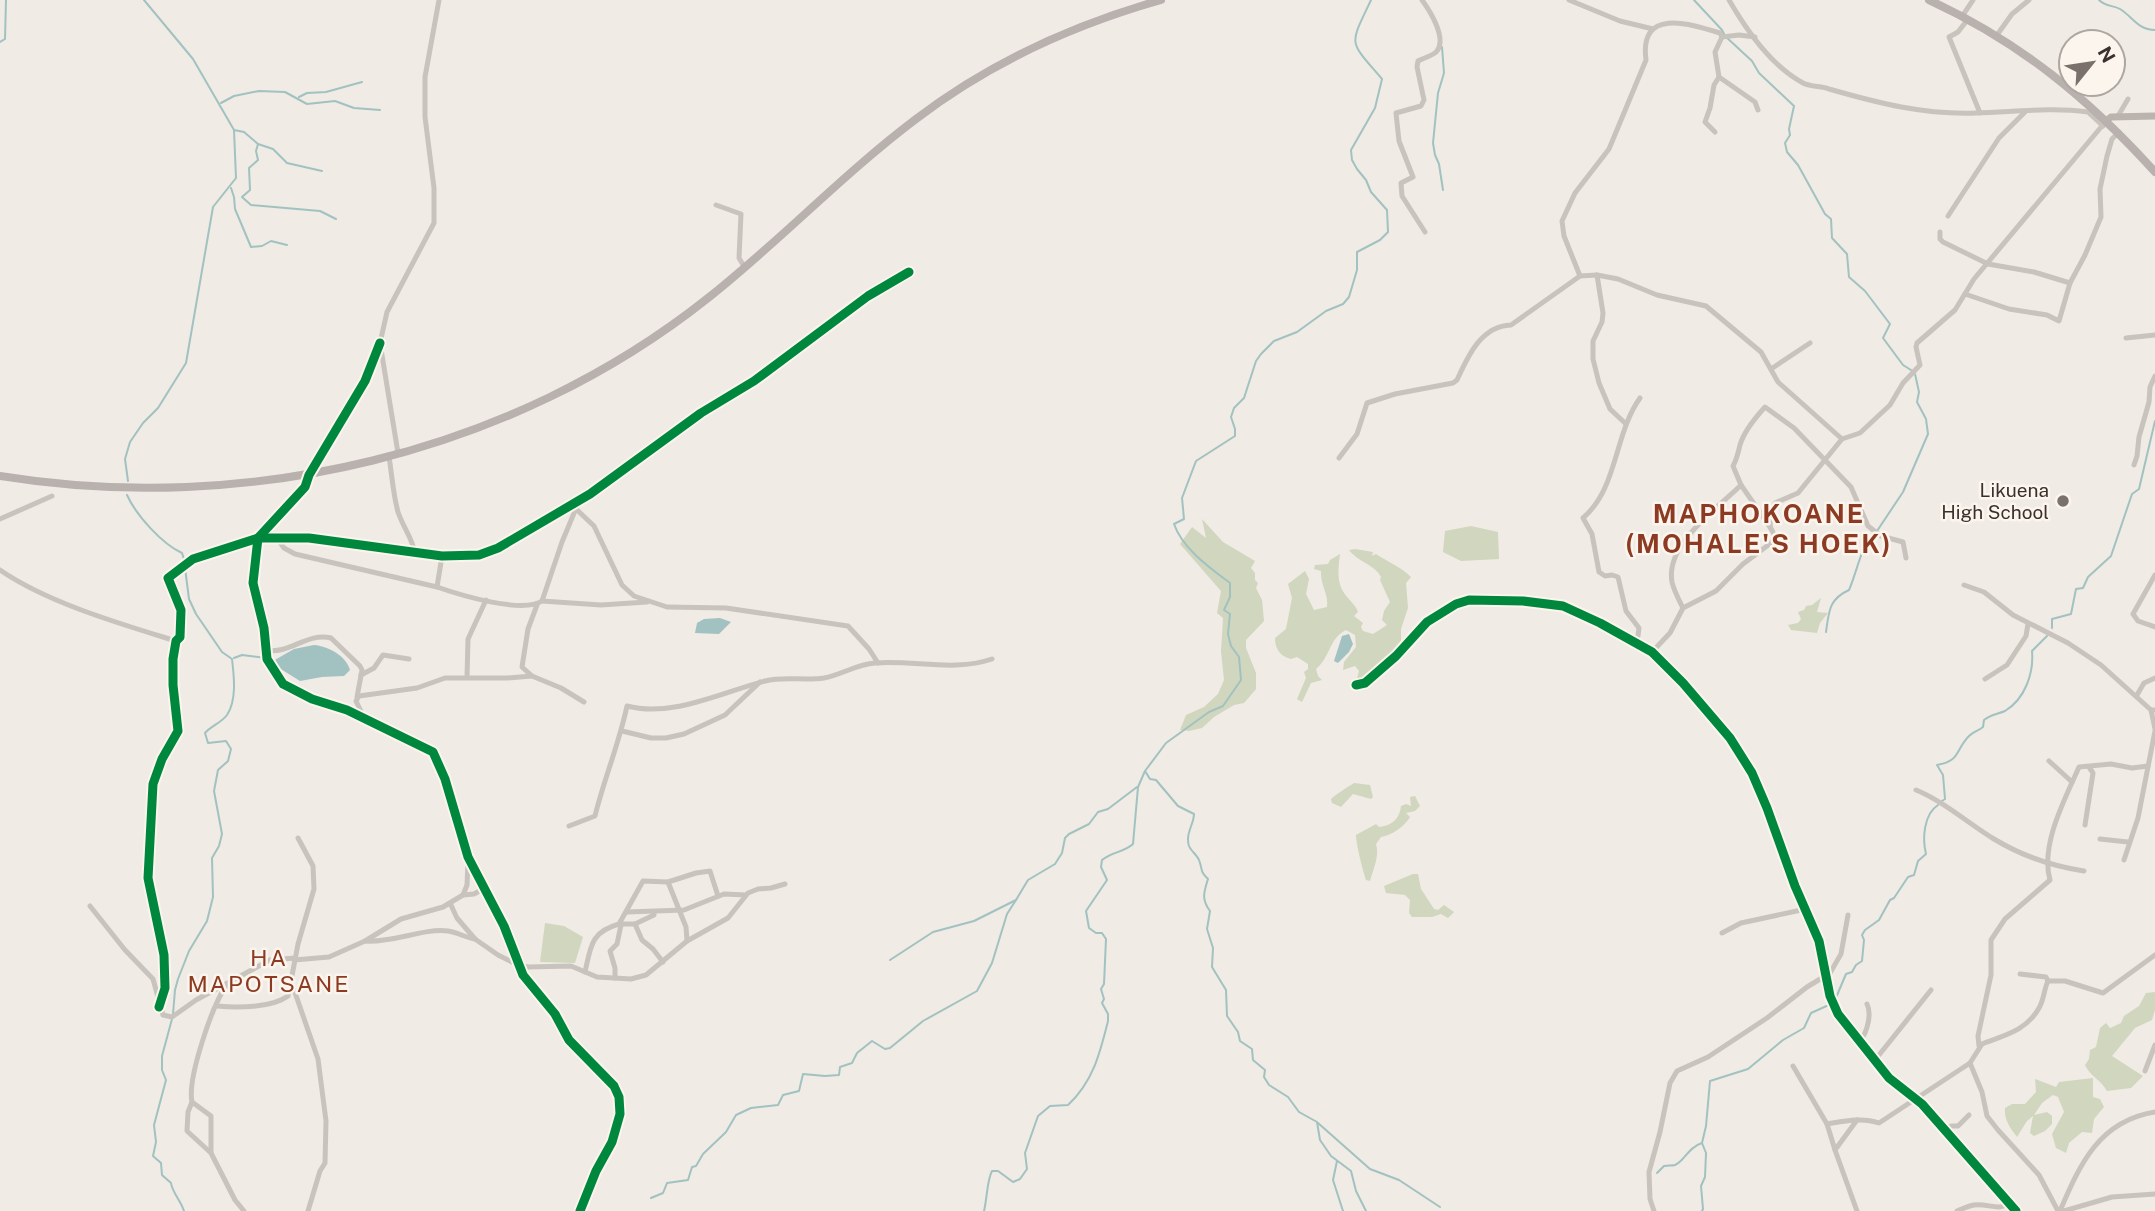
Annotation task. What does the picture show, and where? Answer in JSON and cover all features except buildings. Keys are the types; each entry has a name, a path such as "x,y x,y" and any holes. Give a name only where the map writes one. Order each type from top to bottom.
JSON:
{"main road":[{"path":"0,476 85,486 220,486 309,475 394,455 498,420 579,381 674,323 745,268 867,158 958,89 1016,55 1054,37 1161,0"},
{"path":"1929,0 1997,36 2062,82 2103,126 2119,132 2155,172"}],"street":[{"path":"439,0 425,77 425,117 435,188 434,223 387,312 380,343 365,381 309,475 305,487 258,538 253,583 264,628 267,659 283,684 312,699 347,710 433,752 445,779 468,857 504,926 517,965 555,1014 569,1040 614,1086 619,1097 620,1114 612,1142 596,1171 580,1211"},
{"path":"1422,0 1436,20 1439,47 1436,54 1418,61 1416,67 1424,100 1421,106 1396,113 1399,141 1413,177 1401,183 1402,196 1425,232"},
{"path":"1569,0 1620,21 1653,29"},
{"path":"1729,0 1779,66 1804,83 1902,108 1934,113 2025,112 2049,109 2088,112 2103,126 2110,143"},
{"path":"1973,0 1958,32 1949,37 1980,113"},
{"path":"1997,36 2012,14 2029,0"},
{"path":"1580,276 1564,236 1562,221 1575,193 1609,149 1646,60 1644,46 1647,35 1657,25 1678,22 1720,33 1722,37"},
{"path":"1722,37 1755,37"},
{"path":"1715,132 1705,122 1714,85 1719,77 1715,52 1722,37"},
{"path":"1719,77 1755,102 1758,110"},
{"path":"2118,116 2128,99"},
{"path":"1948,216 1999,138 2025,112"},
{"path":"1770,527 1775,503 1798,493 1842,439 1860,433 1889,405 1903,383 1920,365 1917,343 1955,310 1974,279 2110,117 2155,116"},
{"path":"1965,294 2009,309 2059,321 2070,283 2101,217 2101,189 2110,143 2119,132"},
{"path":"716,205 741,215 739,258 745,268"},
{"path":"1940,232 1943,242 1987,264 2034,272 2070,283"},
{"path":"159,1007 165,988 164,954 148,878 153,784 162,759 178,731 173,685 181,610 168,578 193,559 258,538 310,538 442,556 479,555 498,548 580,499 701,413 754,381 868,296 909,272"},
{"path":"1597,275 1602,322 1592,341 1593,359 1610,409 1626,424"},
{"path":"1339,458 1357,434 1367,403 1395,394 1453,383 1474,347 1489,331 1499,326 1511,326 1580,276 1597,275 1618,279 1657,295 1706,306 1761,352 1778,382 1842,439"},
{"path":"2126,338 2155,336"},
{"path":"380,343 385,365 397,509 402,524 412,539 415,553"},
{"path":"1771,369 1810,343"},
{"path":"2134,466 2138,437 2155,376"},
{"path":"1633,642 1638,636 1639,628 1626,611 1618,577 1605,576 1599,572 1592,534 1583,518 1592,510 1607,485 1629,414 1640,398"},
{"path":"1652,652 1670,633 1683,608 1716,591 1743,564 1771,543 1775,536 1741,485 1733,466 1752,422 1765,407 1794,428 1851,488 1868,526 1881,536 1903,542 1906,558"},
{"path":"1683,608 1671,579 1674,557 1688,534 1741,485"},
{"path":"0,519 51,496"},
{"path":"580,499 528,629 522,663 524,670 532,676 561,688 584,702"},
{"path":"576,509 594,526 622,585 626,603"},
{"path":"276,537 284,548 295,554 513,605 649,602"},
{"path":"437,587 442,556"},
{"path":"0,570 14,580 57,600 176,641"},
{"path":"2155,575 2133,614 2138,621 2155,627"},
{"path":"622,585 634,596 667,607 726,608 848,626 878,663"},
{"path":"1964,585 1984,592 2028,624 2068,643 2101,665 2153,710 2155,730 2138,818 2124,860"},
{"path":"467,677 468,639 486,600"},
{"path":"1356,685 1365,682 1396,656 1427,622 1456,604 1469,600 1523,601 1564,607 1652,652 1683,683 1730,738 1746,762 1819,941 1832,1004 1889,1077 1917,1100 1946,1130 2016,1211"},
{"path":"1985,679 2007,665 2026,636 2028,624"},
{"path":"266,650 276,652 313,637 331,638 360,666 362,676 357,697 359,709 365,719"},
{"path":"362,676 374,668 383,655 409,659"},
{"path":"569,826 595,816 603,783 610,771 622,731 627,706 644,709 691,704 776,678 825,677 878,663 949,666 992,659"},
{"path":"357,697 417,688 438,679 532,676"},
{"path":"2137,695 2144,683 2155,678"},
{"path":"622,731 652,738 684,734 725,715 761,682"},
{"path":"2049,761 2073,782"},
{"path":"1827,1124 1870,1120 1879,1124 1970,1063 1979,1046 1978,1036 1991,975 1991,940 2005,919 2049,880 2047,853 2059,813 2080,767 2111,764 2132,768 2148,766"},
{"path":"2085,825 2093,773 2089,767"},
{"path":"1916,790 1991,837 2046,864 2084,871"},
{"path":"217,1006 236,1008 280,1002 288,996 314,889 313,866 298,838"},
{"path":"2100,839 2128,842"},
{"path":"463,895 467,885 468,857"},
{"path":"615,978 610,951 617,944 620,925 643,881 668,882 696,873 710,872 718,896"},
{"path":"668,882 688,934 687,941"},
{"path":"450,903 457,918 475,939 517,965 563,965 577,967 597,977 638,978 646,975 687,941 728,918 746,895 758,889 785,884"},
{"path":"90,906 125,950 153,979 159,1007 163,1015 172,1017 196,1000 270,960 329,957 365,941 401,919 415,913 428,912 463,895 474,894 483,889"},
{"path":"626,912 680,910 729,893 746,895"},
{"path":"1722,933 1741,923 1806,909"},
{"path":"585,972 596,937 601,930 635,924 654,915 654,912"},
{"path":"1654,1211 1650,1199 1649,1172 1670,1083 1677,1071 1708,1057 1826,976 1841,954 1848,915"},
{"path":"635,924 642,940 663,962"},
{"path":"365,941 387,941 449,931 475,939"},
{"path":"2020,974 2046,977 2048,981 2065,981 2103,993 2155,955"},
{"path":"291,981 318,1059 326,1121 325,1163 308,1211"},
{"path":"1979,1046 2012,1034 2026,1024 2040,1006 2048,981"},
{"path":"228,984 217,1006 192,1076 192,1102 188,1112 187,1131 211,1153 235,1200 244,1211"},
{"path":"1875,1060 1931,989"},
{"path":"1860,1041 1866,1032 1870,1009 1867,1004"},
{"path":"2145,1071 2155,1045"},
{"path":"1970,1063 1982,1091 1987,1116 2039,1175 2060,1211"},
{"path":"1793,1066 1827,1124 1857,1211"},
{"path":"192,1102 211,1115 211,1153"},
{"path":"2060,1211 2088,1152 2100,1138 2141,1114 2155,1112"},
{"path":"1946,1130 1951,1126 1958,1126 1969,1115"},
{"path":"1835,1150 1857,1120"},
{"path":"2060,1211 2112,1197 2155,1194"},
{"path":"1956,1211 2005,1207 2009,1204"}],"green space":[{"path":"1202,519 1223,542 1255,561 1251,568 1258,583 1256,588 1262,600 1264,621 1246,640 1246,648 1256,673 1256,689 1244,703 1234,705 1202,728 1189,731 1180,730 1186,715 1204,707 1218,694 1224,680 1221,651 1223,618 1217,613 1221,591 1180,544 1192,527 1206,538"},
{"path":"1471,526 1498,532 1499,559 1461,561 1443,552 1445,531"},
{"path":"1349,550 1373,552 1372,556 1376,554 1411,577 1406,583 1408,608 1401,629 1401,641 1392,656 1365,681 1356,683 1359,671 1355,666 1343,670 1344,662 1356,647 1355,635 1346,630 1336,638 1316,669 1322,680 1311,683 1302,702 1297,699 1306,678 1304,672 1308,669 1308,664 1297,657 1291,659 1284,656 1277,649 1275,642 1275,638 1286,629 1292,598 1288,584 1305,571 1309,579 1306,594 1314,610 1327,607 1321,571 1314,569 1315,565 1328,564 1340,554 1340,583 1358,612 1354,616 1363,623 1363,631 1373,634 1387,625 1382,620 1390,602 1381,577"},
{"path":"1821,598 1817,612 1828,613 1820,623 1817,633 1791,630 1788,625 1798,623 1801,619 1798,612"},
{"path":"1354,783 1370,785 1373,797 1371,799 1353,794 1341,807 1332,803 1331,799"},
{"path":"1415,796 1420,806 1415,811 1406,813 1410,817 1404,824 1381,837 1376,844 1376,862 1370,881 1366,880 1356,835 1376,824 1379,827 1391,823 1399,814 1401,806 1411,806 1410,797"},
{"path":"1418,874 1421,889 1434,909 1438,910 1444,905 1454,912 1448,918 1441,914 1412,917 1409,913 1410,900 1405,895 1386,893 1384,886"},
{"path":"545,923 564,926 583,937 575,963 540,962"},
{"path":"2155,992 2152,1020 2135,1028 2112,1056 2143,1076 2131,1088 2107,1091 2085,1065 2090,1050 2096,1047 2100,1028 2106,1023 2110,1028 2121,1023 2124,1016 2139,1006 2146,993"},
{"path":"2093,1078 2093,1097 2100,1099 2104,1107 2094,1119 2092,1133 2082,1132 2069,1143 2066,1153 2056,1148 2052,1134 2064,1112 2058,1097 2053,1095 2042,1103 2034,1115 2047,1112 2052,1116 2052,1124 2045,1131 2034,1136 2030,1133 2033,1116 2017,1137 2010,1127 2005,1108 2012,1104 2025,1104 2036,1092 2035,1079 2056,1087 2059,1082"}],"water":[{"path":"720,618 731,622 719,634 695,633 697,623 704,619"},
{"path":"1349,634 1353,644 1338,663 1334,661 1342,636"},
{"path":"314,645 335,652 345,660 350,670 344,676 300,681 276,666 273,661 294,649"}],"waterway":[{"path":"0,42 5,39 6,0"},
{"path":"128,481 125,459 130,442 158,408 186,363 213,207 236,178 234,130 193,59 144,0"},
{"path":"984,1211 992,1171 998,1171 1013,1182 1020,1179 1027,1169 1025,1153 1038,1116 1050,1106 1068,1105 1084,1087 1098,1056 1108,1021 1101,989 1104,984 1106,939 1102,933 1096,933 1089,928 1086,911 1107,880 1101,867 1102,860 1133,844 1138,787 1145,771 1166,743 1209,712 1223,706 1241,680 1239,657 1231,646 1228,634 1230,614 1224,610 1230,597 1230,583 1190,549 1174,524 1184,519 1182,498 1196,461 1235,436 1231,417 1234,408 1244,398 1256,361 1261,354 1274,341 1297,332 1326,311 1343,304 1349,297 1357,270 1357,252 1380,240 1388,232 1387,210 1371,192 1357,169 1351,150 1375,108 1382,79 1358,49 1356,42 1356,35 1371,0"},
{"path":"1694,0 1725,36 1752,61 1759,73 1794,106 1790,135 1785,143 1787,152 1798,165 1825,214 1831,219 1832,238 1847,254 1849,277 1865,291 1890,324 1883,338 1903,365 1911,370"},
{"path":"2099,0 2120,9 2144,28 2155,30"},
{"path":"1442,47 1444,73 1438,93 1433,143 1443,190"},
{"path":"299,97 362,82"},
{"path":"221,103 234,96 259,91 285,92 307,104 335,101 354,108 380,110"},
{"path":"234,130 244,132 258,144 273,149 287,163 322,171"},
{"path":"258,144 258,160 249,168 250,190 242,197 251,205 320,211 336,219"},
{"path":"231,188 235,209 251,247 262,246 271,241 287,245"},
{"path":"1877,531 1903,492 1928,434 1926,419 1917,402 1919,392 1915,374"},
{"path":"2052,628 2052,619 2071,614 2076,589 2083,588 2088,577 2111,556 2132,494 2139,489 2155,421"},
{"path":"127,495 143,520 166,543 182,553 185,562"},
{"path":"1826,632 1831,607 1837,597 1849,590 1862,554 1873,534"},
{"path":"173,1014 178,979 189,951 207,921 213,897 212,858 222,834 214,791 218,770 228,761 231,749 226,741 208,743 205,733 227,715 234,688 232,659 222,652 196,614 189,599 185,568"},
{"path":"1942,801 1945,799 1943,775 1937,765 1954,758 1969,736 1983,727 1984,720 2005,711 2018,700 2030,676 2032,651 2047,636"},
{"path":"234,658 242,655 266,658"},
{"path":"1145,771 1178,806 1194,814 1188,842 1208,879 1204,895 1210,911 1207,929 1213,948 1212,967 1226,990 1227,1016 1238,1032 1240,1041 1252,1049 1253,1060 1265,1070 1264,1077 1269,1085 1288,1097 1299,1112 1317,1122 1320,1140 1331,1156 1351,1171 1356,1191 1366,1211"},
{"path":"890,960 933,932 974,921 1016,900 1028,880 1055,864 1069,834 1089,824 1098,812 1108,809 1137,787"},
{"path":"1835,1000 1846,974 1852,972 1862,961 1862,935 1865,930 1879,920 1890,900 1908,877 1914,875 1918,861 1926,854 1925,827 1930,814 1938,805"},
{"path":"651,1198 663,1193 667,1183 688,1180 692,1167 696,1166 703,1154 726,1132 736,1115 751,1108 778,1105 783,1095 799,1091 803,1074 839,1075 840,1067 852,1063 857,1053 872,1041 885,1049 890,1048 923,1021 977,991 992,963 1007,914 1016,900"},
{"path":"1702,1211 1701,1186 1705,1177 1706,1153 1702,1143 1710,1081 1748,1069 1783,1040 1804,1028 1811,1013 1831,1004"},
{"path":"172,1019 162,1056 162,1070 166,1080 154,1125 156,1142 153,1156 161,1163 162,1175 171,1183 184,1211"},
{"path":"1318,1123 1370,1169 1399,1180 1440,1207"},
{"path":"1657,1173 1664,1166 1675,1165 1702,1143"},
{"path":"1337,1161 1333,1180 1343,1211"}],"cycle path":[{"path":"159,1007 165,988 164,955 148,878 153,784 162,759 178,731 173,659 176,641 180,637 181,610 168,578 193,559 258,538 309,538 442,556 479,555 498,548 590,494 701,413 754,381 868,296 909,272"},
{"path":"380,343 365,381 309,475 305,487 258,538 253,583 264,628 267,659 283,684 312,699 347,710 433,752 445,779 468,857 504,926 523,975 555,1014 569,1040 614,1086 619,1097 620,1114 612,1142 596,1171 580,1211"},
{"path":"1356,685 1365,683 1396,656 1427,622 1456,604 1469,600 1523,601 1563,606 1652,652 1683,683 1730,738 1752,773 1819,941 1830,996 1838,1014 1889,1078 1922,1104 2016,1211"}],"place":[{"name":"Likuena High School","path":"2063,501"}],"district":[{"name":"MAPHOKOANE (MOHALE'S HOEK)","path":"1759,529"},
{"name":"HA MAPOTSANE","path":"269,971"}]}
